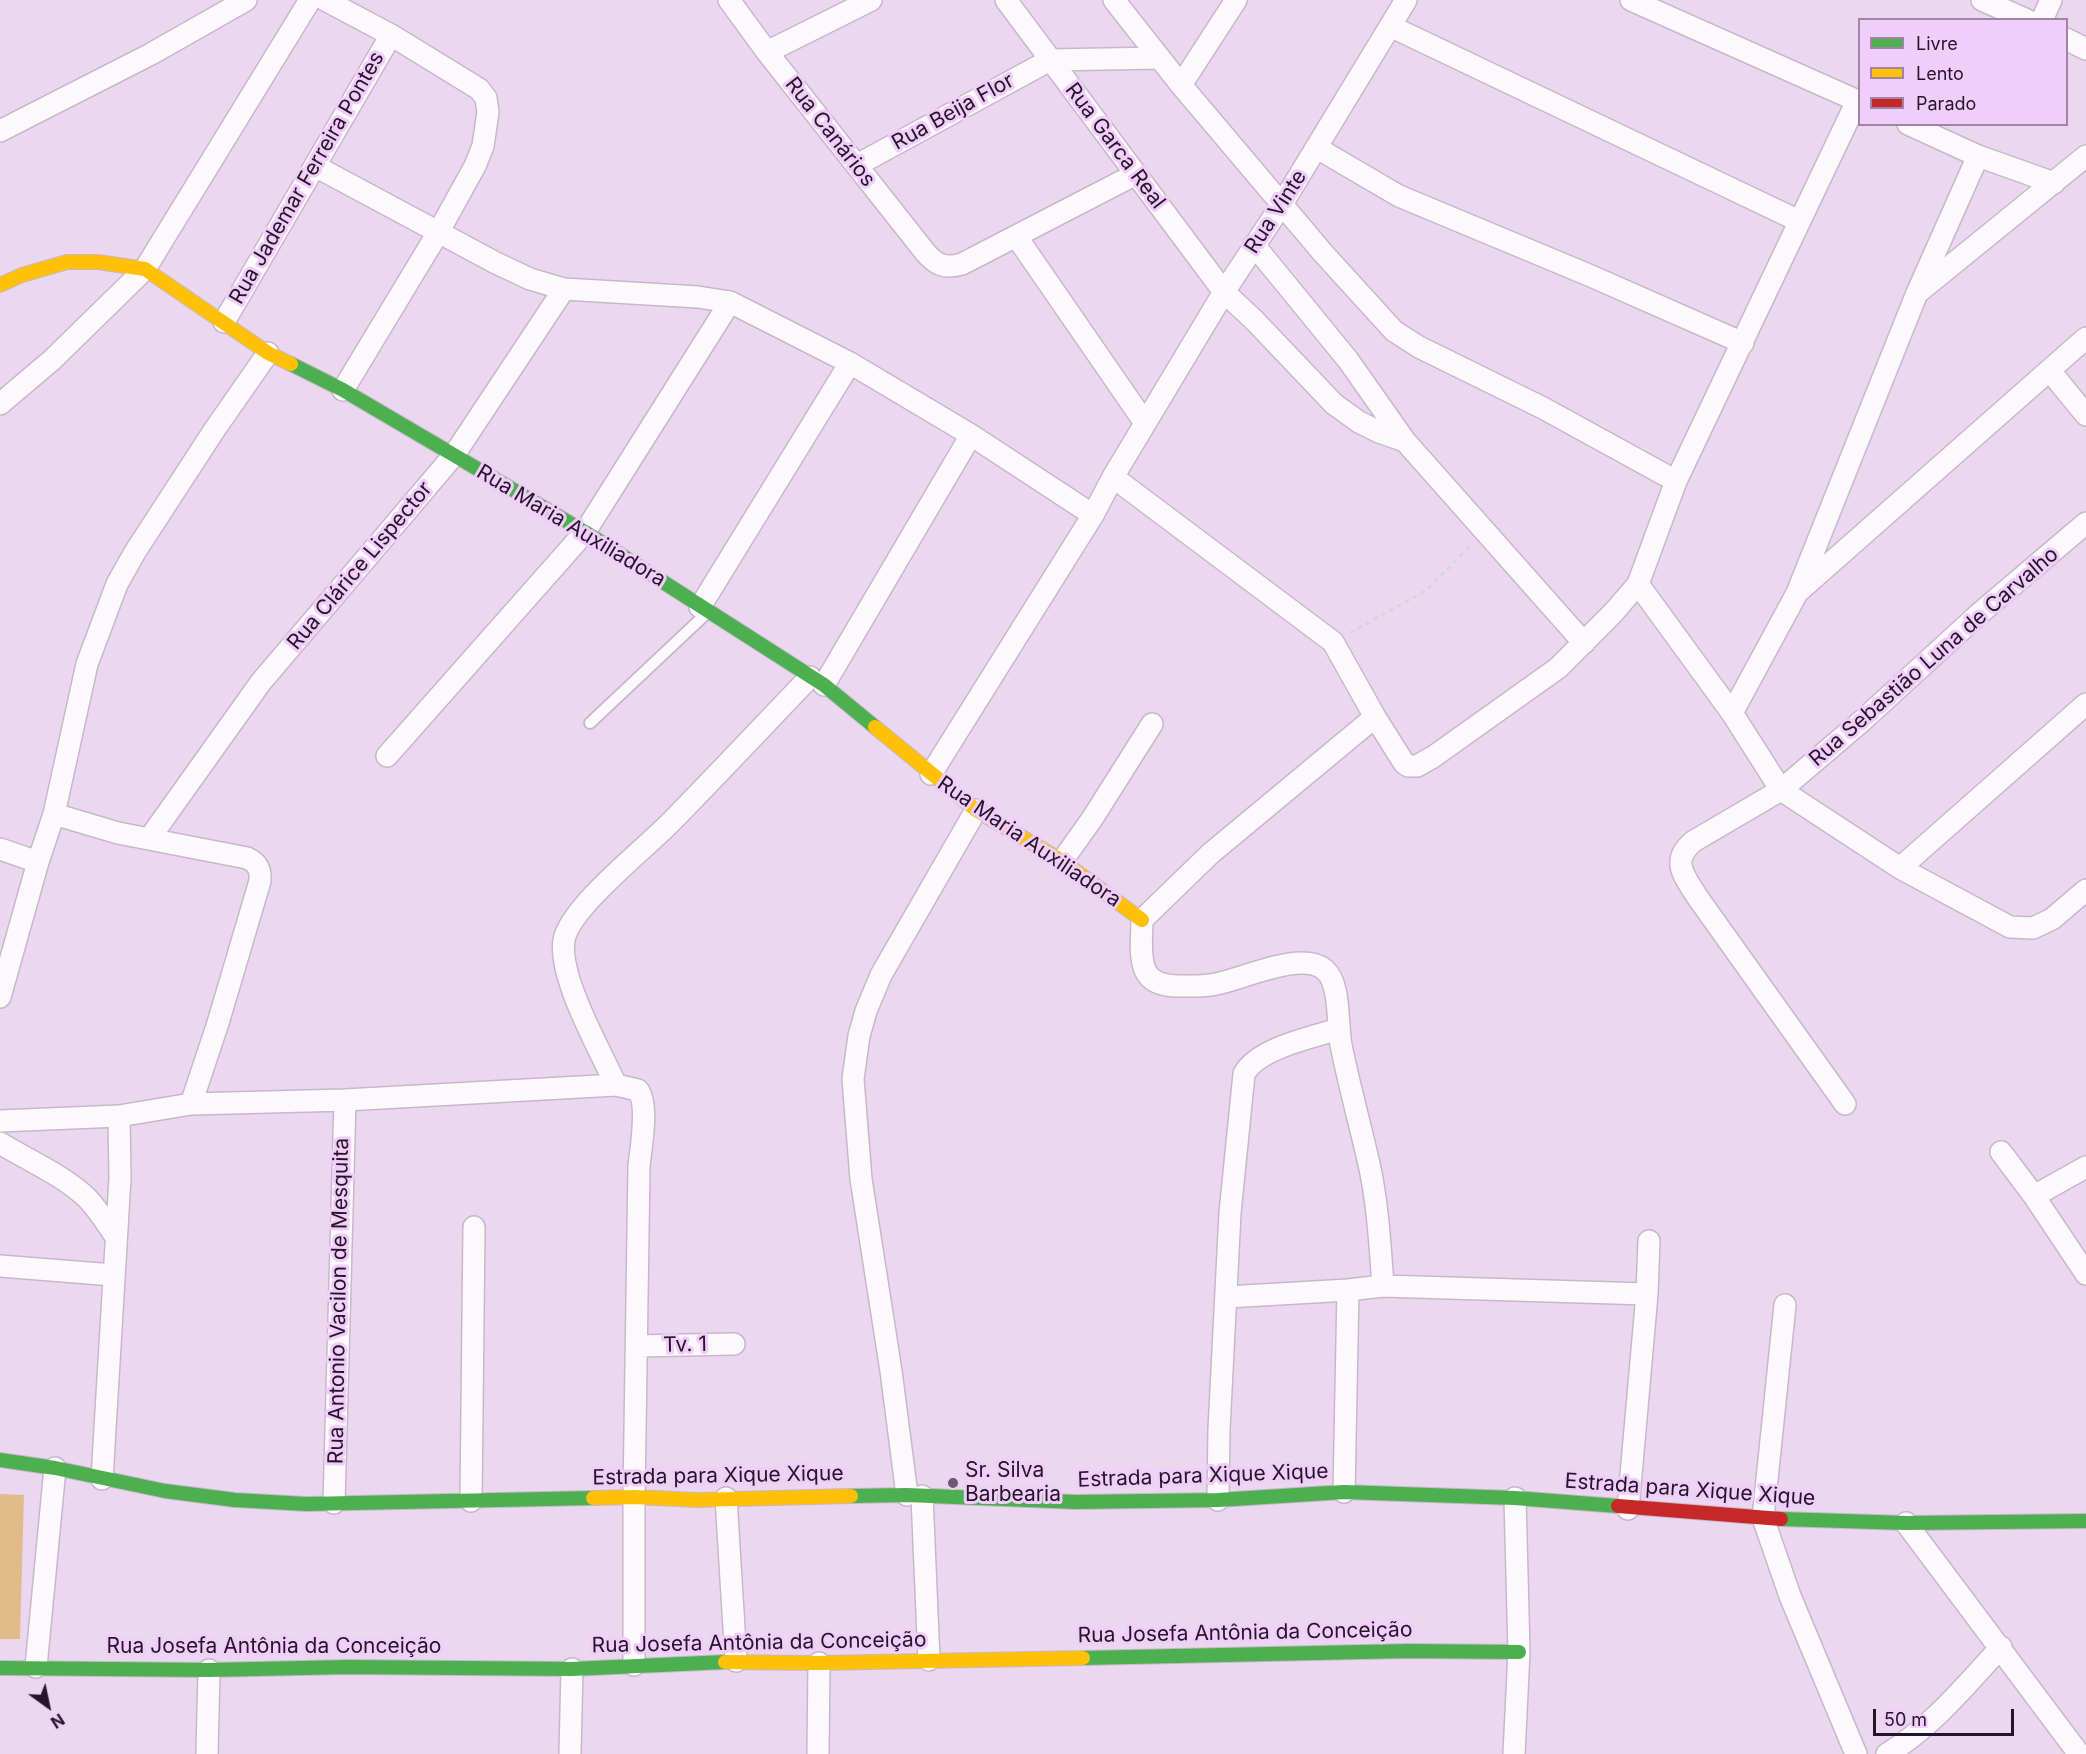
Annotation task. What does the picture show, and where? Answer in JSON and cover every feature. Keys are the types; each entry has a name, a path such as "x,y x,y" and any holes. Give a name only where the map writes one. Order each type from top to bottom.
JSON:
{"street":[{"path":"0,131 151,54 246,0"},
{"path":"0,404 52,360 145,269 310,0"},
{"path":"325,0 391,35 479,89 488,105 483,146 462,190 343,390"},
{"name":"Rua Canários","path":"729,0 767,52 933,261 946,267 962,264 1016,236"},
{"path":"767,52 871,0"},
{"name":"Rua Garca Real","path":"1006,0 1224,292 1334,404 1359,422 1405,441"},
{"path":"1114,0 1180,85 1359,295 1394,331 1419,347 1543,408 1676,482"},
{"path":"1180,85 1236,0"},
{"name":"Rua Vinte","path":"931,774 1093,515 1113,477 1224,292 1317,148 1406,0"},
{"path":"1113,477 1333,642 1375,717 1408,766 1417,766 1433,757 1558,668 1613,614 1638,584 1676,482 1799,221 1858,102 1631,0"},
{"path":"1983,0 2023,18"},
{"path":"2043,18 2051,0"},
{"path":"1390,26 1799,221"},
{"name":"Rua Jademar Ferreira Pontes","path":"224,322 391,35"},
{"path":"2068,40 2086,49"},
{"path":"1050,60 1160,58"},
{"name":"Rua Beija Flor","path":"857,165 1050,60"},
{"path":"1912,126 1978,156 2054,183"},
{"path":"1317,148 1399,196 1591,276 1743,343"},
{"path":"1732,713 1797,593 1917,293 1978,156"},
{"path":"1917,293 2086,156"},
{"path":"315,166 530,279 564,289 698,297 730,302 850,363 971,435 1093,515"},
{"path":"1136,174 1016,236 1145,423"},
{"path":"1254,245 1348,360 1405,441 1584,643"},
{"path":"0,285 22,275 68,262 98,262 145,269"},
{"name":"Rua Maria Auxiliadora","path":"145,269 268,353 343,390 585,532 817,681 976,810 1062,861 1142,920"},
{"name":"Rua Clárice Lispector","path":"149,839 261,682 454,455 564,289"},
{"path":"387,756 585,532 730,302"},
{"path":"1797,593 2086,338"},
{"path":"0,997 54,814 87,664 117,584 135,552 215,429 268,353"},
{"path":"704,609 850,363"},
{"path":"2050,371 2086,415"},
{"path":"616,1085 570,982 564,954 564,938 573,922 592,898 817,681 971,435"},
{"name":"Rua Sebastião Luna de Carvalho","path":"1845,1104 1698,898 1681,865 1681,856 1684,849 1694,841 1781,790 1863,720 1979,614 2086,523"},
{"path":"1638,584 1732,713 1781,790 1900,868 2010,927 2033,928 2052,919 2086,890"},
{"path":"1900,868 2086,704"},
{"path":"1375,717 1210,854 1142,920 1142,958 1148,976 1157,983 1167,986 1209,985 1298,963 1317,965 1332,979 1336,992 1338,1029 1370,1166 1383,1287"},
{"path":"1062,861 1103,802 1152,724"},
{"path":"929,1660 914,1496 891,1371 861,1179 853,1079 859,1036 866,1011 881,975 976,810"},
{"path":"54,814 118,833 247,858 257,865 260,875 218,1023 191,1104"},
{"path":"0,849 38,862"},
{"path":"1218,1500 1219,1429 1230,1213 1244,1074 1248,1067 1268,1053 1338,1029"},
{"path":"0,1121 119,1116 191,1104 345,1100 616,1085 638,1090 642,1096 634,1497 634,1665"},
{"name":"Rua Antonio Vacilon de Mesquita","path":"334,1503 345,1100"},
{"path":"102,1479 120,1178 119,1116"},
{"path":"0,1143 68,1183 86,1197 116,1237"},
{"path":"2001,1152 2034,1196 2078,1245 2086,1274"},
{"path":"2034,1196 2086,1167"},
{"path":"471,1501 474,1227"},
{"path":"1628,1509 1647,1294 1649,1241"},
{"path":"0,1266 113,1275"},
{"path":"1227,1297 1383,1287 1647,1294"},
{"path":"1344,1492 1348,1290"},
{"path":"1785,1305 1763,1518 1790,1596 1856,1754"},
{"name":"Tv. 1","path":"637,1346 734,1344"},
{"name":"Estrada para Xique Xique","path":"0,1460 56,1468 165,1491 235,1500 306,1504 634,1497 697,1500 914,1496 1076,1502 1218,1500 1344,1492 1515,1498 1628,1509 1763,1518 1906,1523 2086,1521"},
{"path":"36,1667 56,1468"},
{"path":"726,1498 736,1661"},
{"path":"1514,1754 1519,1652 1515,1498"},
{"path":"1906,1523 2079,1754"},
{"path":"1887,1754 1919,1731 1943,1709 2001,1647"},
{"name":"Rua Josefa Antônia da Conceição","path":"0,1668 572,1669 736,1661 819,1663 1408,1651 1519,1652"},
{"path":"818,1754 819,1663"},
{"path":"570,1754 572,1669"},
{"path":"207,1754 209,1670"}],"lane":[{"path":"590,723 704,609"}],"path":[{"path":"1333,642 1427,590 1486,530"}],"shaded area":[{"path":"0,1494 24,1495 20,1639 0,1639"}],"traffic: fast":[{"path":"291,364 343,390 585,532 824,685 875,727"},
{"path":"0,1460 55,1468 165,1491 235,1500 306,1504 593,1498"},
{"path":"851,1496 907,1495 1076,1502 1218,1500 1344,1492 1515,1498 1618,1506"},
{"path":"1781,1519 1906,1523 2086,1521"},
{"path":"1083,1658 1408,1651 1519,1652"},
{"path":"0,1668 572,1669 725,1662"}],"traffic: slow":[{"path":"0,285 22,275 67,262 98,262 145,269 268,353 291,364"},
{"path":"875,727 976,810 1062,861 1142,920"},
{"path":"593,1498 697,1500 851,1496"},
{"path":"725,1662 819,1663 1083,1658"}],"traffic: jam":[{"path":"1618,1506 1781,1519"}],"place":[{"name":"Sr. Silva Barbearia","path":"953,1483"}]}
